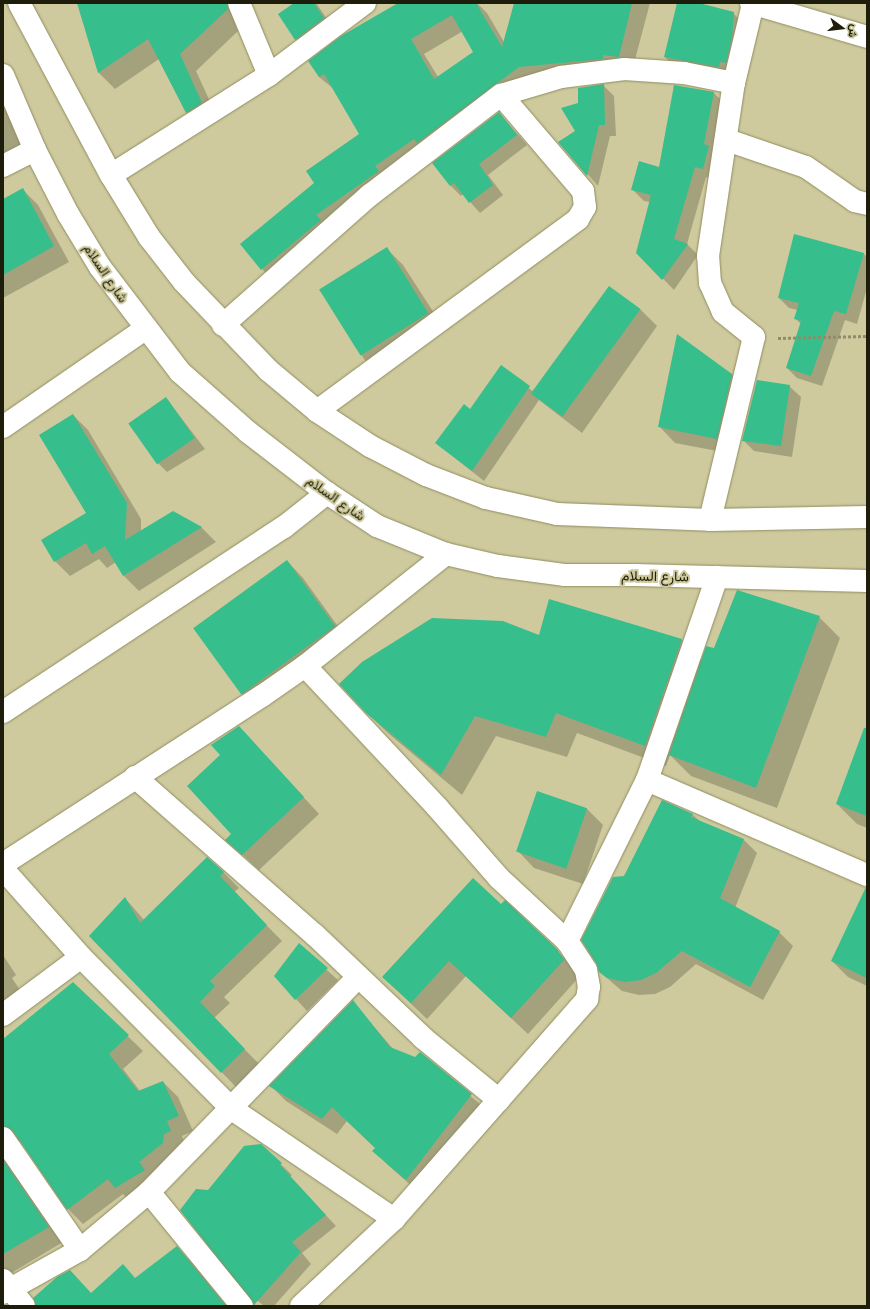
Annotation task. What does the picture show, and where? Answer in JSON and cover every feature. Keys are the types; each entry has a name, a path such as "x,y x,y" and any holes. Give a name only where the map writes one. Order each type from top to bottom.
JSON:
{"street":[{"path":"20,3 110,175 158,248 184,282 223,325 268,370 316,411 370,446 419,471 486,498 556,514 710,520 867,517"},
{"path":"239,3 269,75"},
{"path":"110,175 269,75 365,3"},
{"path":"710,520 754,337 723,312 710,283 708,256 727,140 734,83 752,3 867,37"},
{"path":"223,325 370,195 501,94 561,77 624,69 684,73 734,83"},
{"name":"شارع السلام","path":"3,75 35,150 68,214 100,267 145,330 191,382 248,432 327,493 377,526 446,554 498,566 565,575 867,581"},
{"path":"316,411 578,219 585,207 583,191 501,94"},
{"path":"727,140 806,167 855,201 867,204"},
{"path":"3,166 35,150"},
{"path":"3,427 145,330"},
{"path":"5,707 284,527 327,493"},
{"path":"3,864 305,666 446,554"},
{"path":"567,941 648,780 717,577"},
{"path":"301,1306 394,1219 587,999 589,987 586,970 567,941 499,878 437,806 305,666"},
{"path":"135,777 315,935 357,978 423,1038 499,1100"},
{"path":"648,780 867,875"},
{"path":"3,870 81,957 232,1109 394,1219"},
{"path":"3,1015 81,957"},
{"path":"24,1306 5,1287 80,1250 149,1192 232,1109 357,978"},
{"path":"3,1138 80,1250"},
{"path":"149,1192 242,1306"}],"path":[{"path":"754,337 867,336"}],"building":[{"path":"77,3 227,3 228,9 180,54 202,103 186,113 148,39 98,73"},
{"path":"294,3 314,3 324,18 295,40 278,14"},
{"path":"398,3 476,3 502,47 514,3 632,3 619,57 603,55 603,59 519,67 417,143 414,139 375,166 379,171 316,215 321,220 261,270 240,244 314,183 306,171 359,134 324,74 319,77 308,61 341,36","holes":["452,15 473,52 434,79 411,39"]},
{"path":"677,3 699,3 734,12 732,37 726,63 720,62 719,67 664,57"},
{"path":"604,84 605,125 599,125 587,176 558,142 575,131 561,108 578,103 578,88"},
{"path":"674,85 714,92 704,144 709,146 703,169 695,167 674,239 688,244 662,280 636,253 651,195 631,190 639,161 659,167"},
{"path":"499,112 517,135 479,164 493,185 469,203 454,183 450,186 432,163"},
{"path":"23,188 54,246 3,275 3,199"},
{"path":"794,234 864,253 846,314 834,311 811,376 786,368 801,321 794,319 799,303 778,298"},
{"path":"387,247 428,313 360,356 319,289"},
{"path":"609,286 641,309 562,417 531,394"},
{"path":"677,334 732,374 717,439 658,427"},
{"path":"501,365 530,386 472,471 435,443 464,404 470,409"},
{"path":"757,380 790,385 781,446 742,441"},
{"path":"166,397 195,438 157,464 128,423"},
{"path":"73,414 127,503 125,540 173,511 202,527 123,576 105,546 92,554 86,543 54,562 41,540 86,513 39,435"},
{"path":"287,560 335,626 241,695 193,628"},
{"path":"737,590 820,616 756,788 669,755 706,646 714,648"},
{"path":"549,599 682,639 645,746 556,713 546,737 475,716 441,775 366,713 339,684 362,662 432,618 503,621 539,635"},
{"path":"239,726 304,797 242,855 225,840 231,834 187,786 220,755 211,745"},
{"path":"864,728 867,728 867,816 836,804"},
{"path":"537,791 587,808 566,869 516,852"},
{"path":"662,800 693,814 691,817 744,839 720,898 780,931 750,987 682,951 656,973 641,980 625,982 607,978 599,972 596,963 581,940 613,877 624,876"},
{"path":"207,857 224,872 220,876 267,925 210,981 215,986 200,1002 245,1049 221,1073 89,936 125,897 140,923"},
{"path":"473,878 501,904 505,900 557,949 564,960 511,1018 449,961 411,1003 382,977"},
{"path":"867,887 867,978 831,961"},
{"path":"299,943 328,968 295,1000 274,976"},
{"path":"73,982 129,1035 109,1054 138,1091 163,1081 179,1116 167,1121 171,1131 164,1134 163,1143 139,1162 145,1170 115,1188 108,1179 67,1210 13,1131 3,1126 3,1039"},
{"path":"353,1000 390,1047 415,1057 420,1052 472,1094 406,1180 372,1151 375,1148 332,1107 322,1119 269,1086"},
{"path":"261,1144 282,1163 280,1165 326,1215 292,1242 301,1252 254,1305 180,1210 196,1189 208,1190 244,1146"},
{"path":"3,1160 49,1227 3,1254"},
{"path":"177,1246 226,1306 36,1306 33,1298 57,1277 70,1270 91,1293 123,1264 135,1278"}]}
